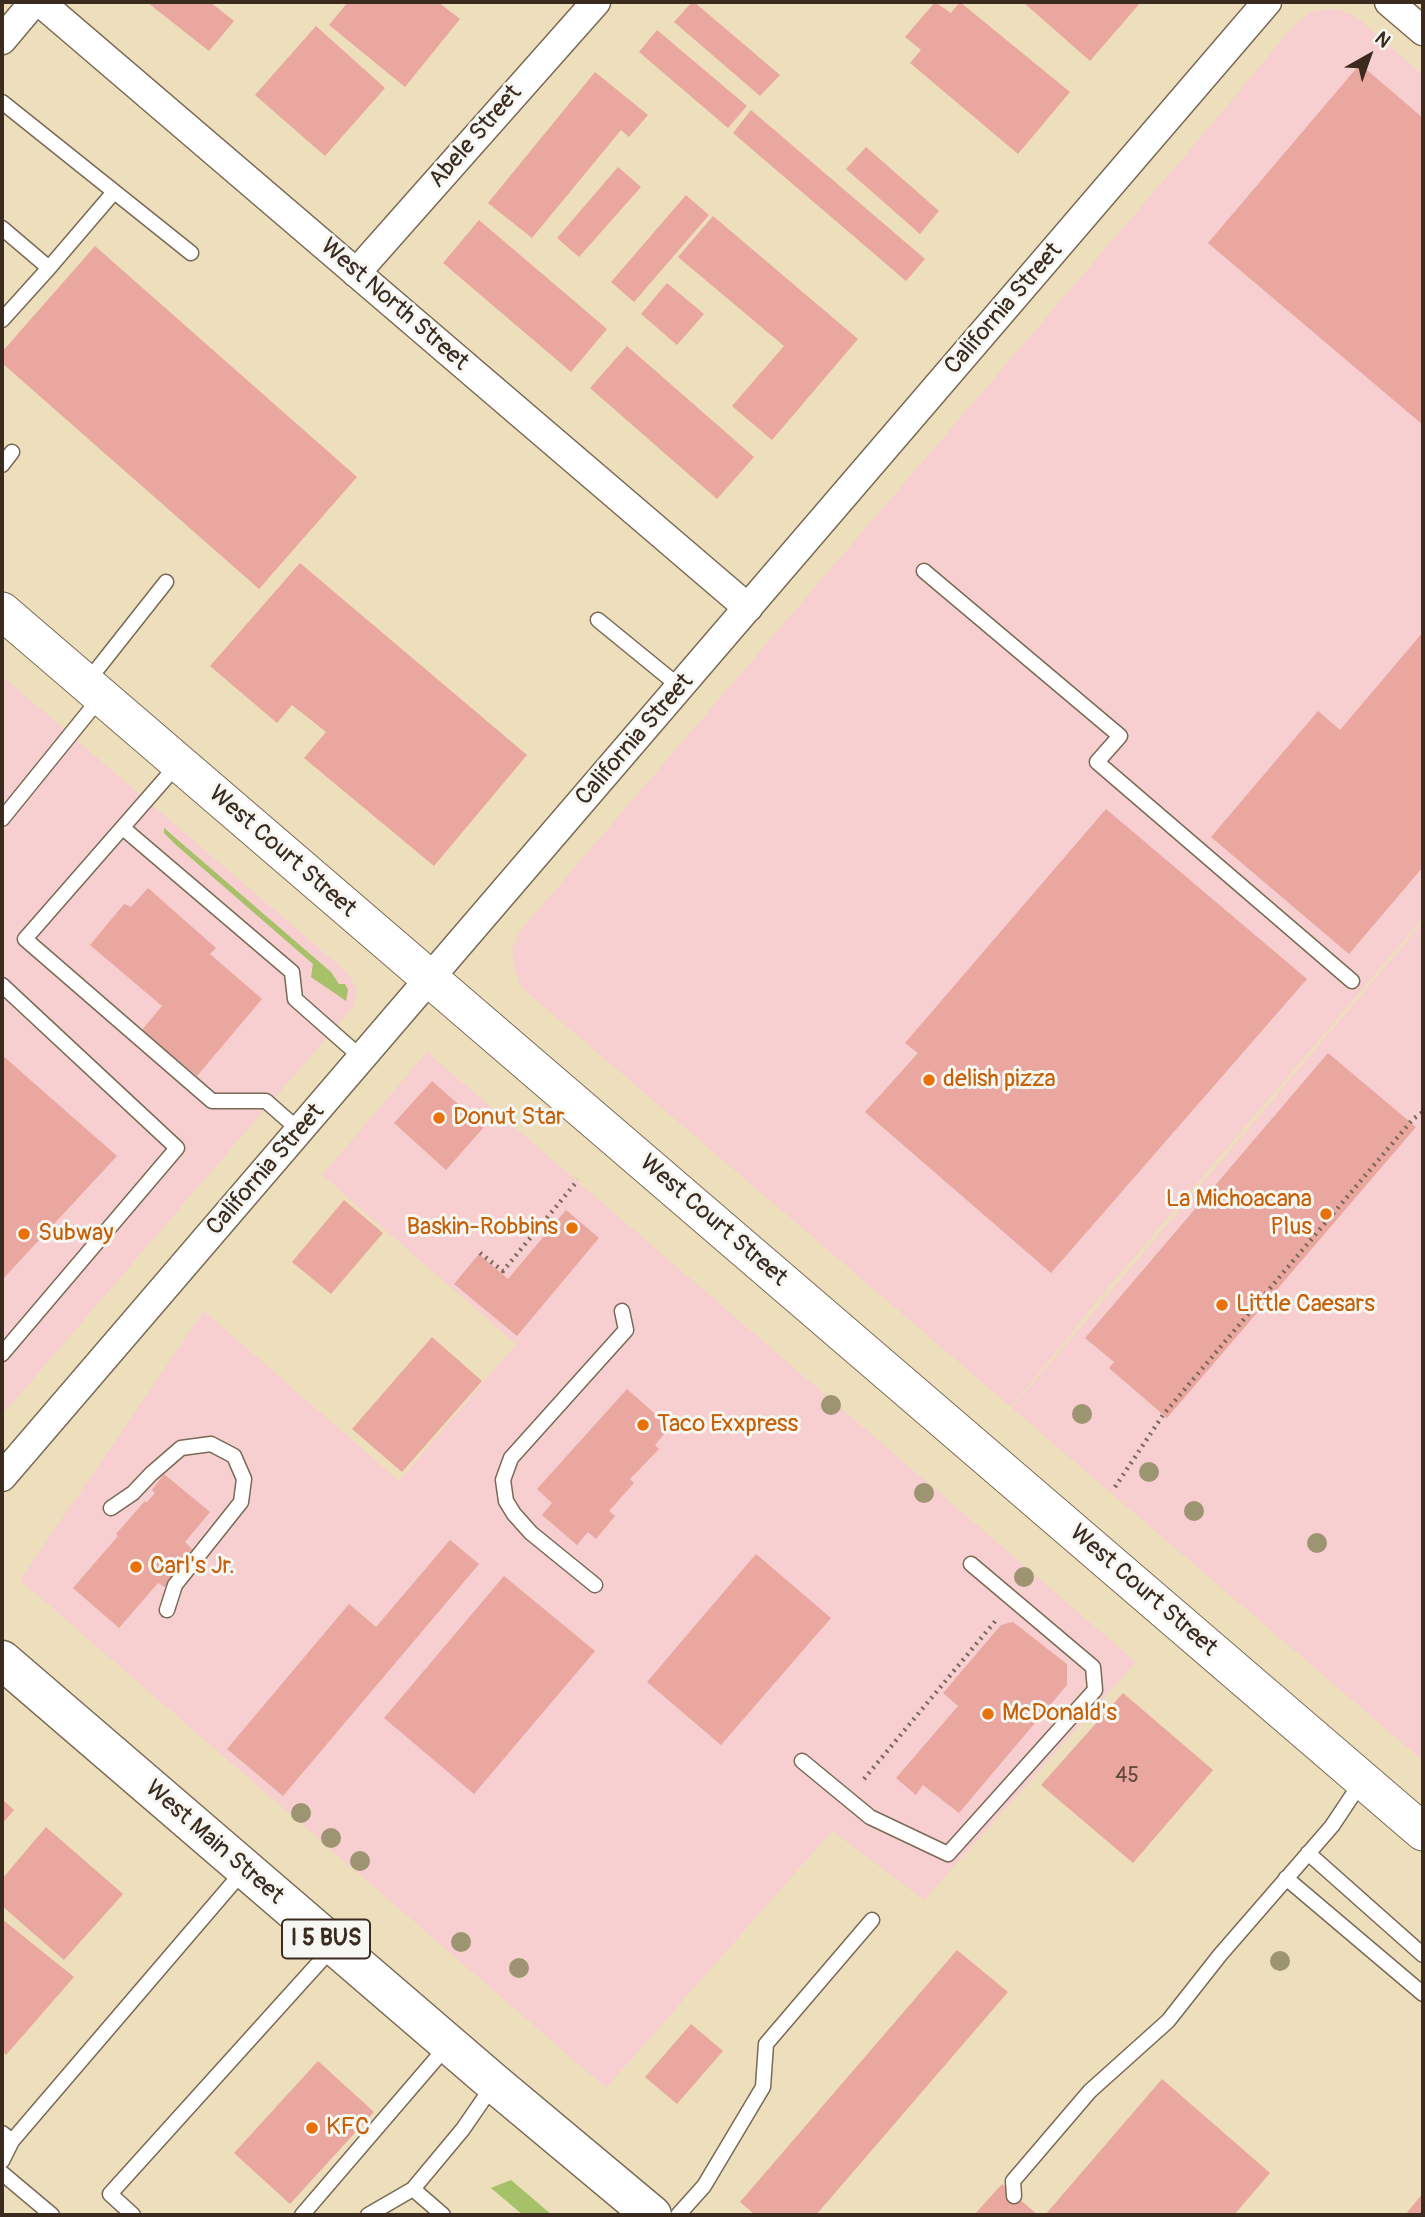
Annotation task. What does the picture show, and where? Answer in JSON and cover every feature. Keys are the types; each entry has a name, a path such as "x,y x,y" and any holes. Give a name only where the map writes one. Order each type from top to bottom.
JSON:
{"main road":[{"name":"West Main Street","path":"2,1660 494,2083 652,2215"}],"street":[{"path":"2,40 34,2"},
{"name":"West North Street","path":"40,2 748,608"},
{"name":"Abele Street","path":"356,273 596,2"},
{"name":"California Street","path":"2,1477 1267,2"},
{"path":"1389,2 1423,31"},
{"name":"West Court Street","path":"2,611 1423,1832"}],"lane":[{"path":"2,102 191,253"},
{"path":"2,320 114,192"},
{"path":"2,228 49,268"},
{"path":"2,465 12,452"},
{"path":"924,571 1120,736 1097,762 1352,981"},
{"path":"2,819 166,582"},
{"path":"598,620 680,687"},
{"path":"179,763 25,939 212,1101 265,1101 300,1130"},
{"path":"123,828 292,972 295,999 363,1059"},
{"path":"2,985 177,1148 2,1354"},
{"path":"596,1585 531,1533 514,1514 506,1501 503,1479 511,1458 626,1330 622,1311"},
{"path":"111,1508 133,1493 181,1448 211,1444 234,1457 244,1479 241,1502 175,1585 167,1610"},
{"path":"802,1761 870,1816 948,1854 1095,1690 1093,1667 971,1564"},
{"path":"1014,2196 1013,2181 1090,2091 1168,2021 1332,1826 1363,1780"},
{"path":"1308,1853 1423,1955"},
{"path":"2,2161 7,2137 245,1869"},
{"path":"1286,1878 1423,1994"},
{"path":"678,2215 704,2186 763,2087 766,2045 873,1920"},
{"path":"133,2215 110,2194 334,1946"},
{"path":"302,2215 449,2044"},
{"path":"368,2215 413,2189 463,2129 494,2083"},
{"path":"2,2173 52,2215"},
{"path":"413,2189 443,2215"}],"path":[{"path":"1115,1487 1163,1415 1413,1119 1423,1112"},
{"path":"480,1253 503,1271 578,1180"},
{"path":"861,1782 1014,1600"}],"shaded area":[{"path":"1336,9 1355,16 1423,75 1423,918 1107,1289 1011,1407 522,988 514,969 512,949 520,931 1291,29 1310,12"},
{"path":"2,676 341,967 350,976 357,991 353,1007 2,1415"},
{"path":"1423,922 1423,1761 1012,1408"},
{"path":"427,1052 1136,1662 924,1900 832,1831 606,2088 20,1580 204,1311 399,1481 516,1344 322,1175"}],"green space":[{"path":"164,828 331,972 339,984 345,984 348,990 346,1001 311,977 313,964 176,845 164,833"},
{"path":"511,2180 552,2215 523,2215 491,2188"}],"building":[{"path":"210,2 234,21 209,51 148,3"},
{"path":"348,2 438,2 460,19 405,87 329,25"},
{"path":"692,2 780,75 760,96 674,22"},
{"path":"935,2 951,13 960,2 1070,92 1018,154 910,63 921,50 905,37"},
{"path":"1023,2 1141,2 1090,61"},
{"path":"316,26 385,88 325,156 255,95"},
{"path":"657,30 747,106 728,128 639,52"},
{"path":"1360,64 1423,118 1423,425 1208,243"},
{"path":"595,72 648,115 629,137 621,130 532,238 488,203"},
{"path":"751,110 925,259 906,281 733,133"},
{"path":"866,147 939,211 920,234 846,169"},
{"path":"618,167 641,187 579,257 557,238"},
{"path":"686,195 709,215 634,302 611,282"},
{"path":"713,216 858,339 772,440 732,406 784,346 678,257"},
{"path":"479,220 607,329 571,372 443,263"},
{"path":"95,246 357,477 259,589 2,363 2,352"},
{"path":"667,283 704,314 677,345 641,314"},
{"path":"627,346 754,457 717,499 590,388"},
{"path":"300,563 527,755 434,866 304,758 326,732 292,705 277,723 210,666"},
{"path":"1423,632 1423,867 1349,954 1211,837 1318,711 1340,730"},
{"path":"1106,809 1307,979 1051,1273 865,1112 918,1053 905,1043"},
{"path":"148,888 216,948 210,954 262,999 197,1076 142,1030 162,1006 90,945 124,904 131,907"},
{"path":"1328,1053 1416,1127 1167,1418 1109,1368 1114,1362 1085,1338"},
{"path":"2,1055 117,1156 2,1280"},
{"path":"432,1081 484,1127 446,1170 394,1123"},
{"path":"344,1200 383,1233 331,1294 292,1262"},
{"path":"566,1210 599,1238 517,1336 454,1284 479,1254 508,1279"},
{"path":"432,1337 482,1381 402,1472 352,1429"},
{"path":"627,1389 670,1427 655,1445 659,1449 630,1479 634,1483 609,1511 615,1516 596,1539 588,1532 577,1545 542,1515 552,1503 537,1489"},
{"name":"Carl's Jr.","path":"164,1474 210,1512 185,1542 194,1551 165,1587 158,1583 119,1628 73,1588 118,1536 116,1534 155,1493 152,1490"},
{"path":"450,1540 479,1564 283,1796 227,1749 349,1604 376,1627"},
{"path":"756,1554 831,1618 721,1745 647,1682"},
{"path":"504,1576 595,1651 474,1794 384,1718"},
{"path":"1013,1622 1067,1664 1067,1685 959,1813 923,1785 916,1795 896,1778 958,1706 943,1693 1001,1625"},
{"path":"1123,1693 1213,1770 1133,1863 1041,1785"},
{"path":"2,1799 14,1810 2,1824"},
{"path":"46,1827 123,1894 64,1960 2,1906 2,1879"},
{"path":"2,1919 74,1977 6,2055 2,2051"},
{"path":"957,1950 1008,1992 816,2215 755,2215 740,2202"},
{"path":"691,2024 723,2051 677,2104 645,2077"},
{"path":"318,2061 374,2112 290,2204 234,2153"},
{"path":"1162,2079 1270,2173 1234,2215 1045,2215"},
{"path":"1002,2184 1038,2215 974,2215"},
{"path":"1423,2193 1423,2215 1405,2215"}],"place":[{"name":"delish pizza","path":"929,1080"},
{"name":"Donut Star","path":"439,1118"},
{"name":"La Michoacana Plus","path":"1326,1214"},
{"name":"Baskin-Robbins","path":"572,1228"},
{"name":"Subway","path":"24,1234"},
{"name":"Little Caesars","path":"1222,1305"},
{"name":"Taco Exxpress","path":"643,1425"},
{"name":"Carl's Jr.","path":"136,1567"},
{"name":"McDonald's","path":"988,1714"},
{"name":"KFC","path":"312,2128"}]}
